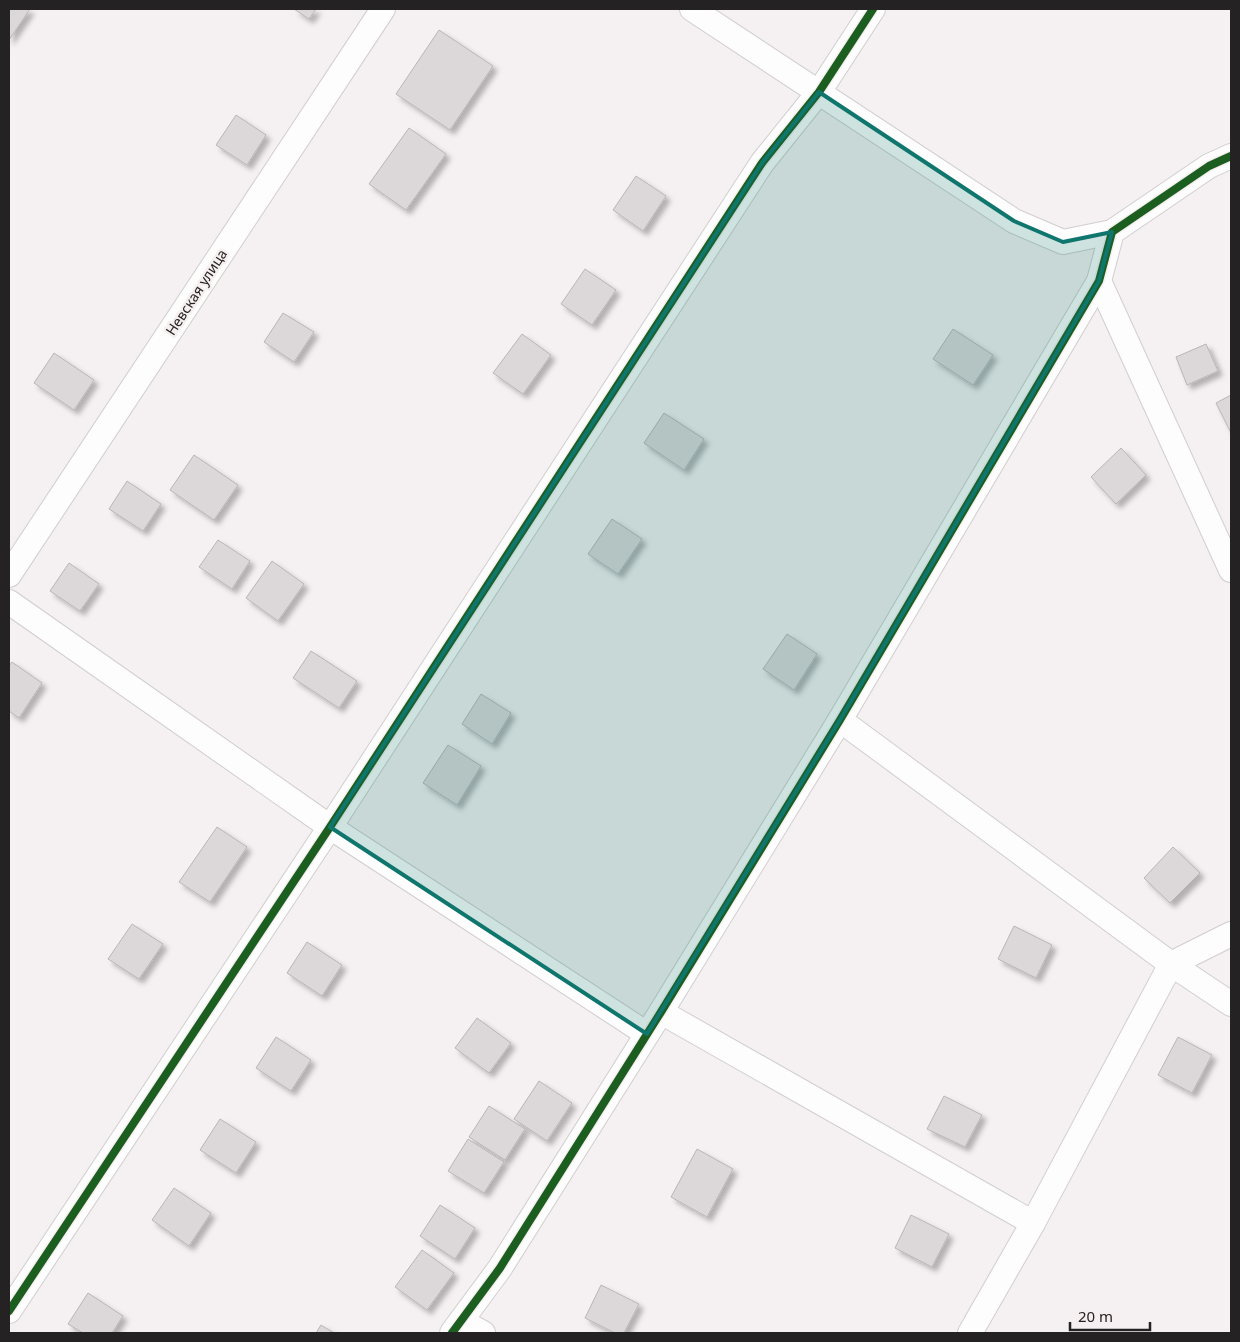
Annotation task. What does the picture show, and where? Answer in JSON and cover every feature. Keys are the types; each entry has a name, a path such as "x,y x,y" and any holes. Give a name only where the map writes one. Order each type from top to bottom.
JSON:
{"street":[{"name":"Невская улица","path":"9,575 383,9"},
{"path":"692,9 1014,221 1063,242 1112,232 1210,166 1231,156"},
{"path":"9,1311 330,827 762,163 819,92 874,9"},
{"path":"483,1333 457,1327 500,1268 661,1012 840,720 1099,281 1112,232"},
{"path":"1099,281 1231,570"},
{"path":"9,602 330,827 647,1034"},
{"path":"840,720 1171,964 1231,1004"},
{"path":"970,1333 1033,1223 1171,964 1231,934"},
{"path":"661,1012 1033,1223"}],"highlighted area":[{"path":"819,92 1014,221 1063,242 1112,232 1099,281 840,720 647,1034 330,827 762,163"}],"building":[{"path":"9,9 30,9 9,40"},
{"path":"294,9 316,9 309,19"},
{"path":"439,30 493,66 450,130 396,94"},
{"path":"236,115 266,135 247,165 216,145"},
{"path":"409,128 446,154 406,210 369,184"},
{"path":"636,176 666,196 643,231 613,210"},
{"path":"585,269 616,290 592,325 561,304"},
{"path":"283,313 314,332 294,362 264,342"},
{"path":"953,329 993,355 973,385 933,359"},
{"path":"522,334 551,355 523,394 493,373"},
{"path":"1206,344 1218,371 1187,385 1176,357"},
{"path":"54,353 94,380 74,410 34,383"},
{"path":"1231,395 1231,433 1216,403"},
{"path":"664,413 704,439 684,470 644,443"},
{"path":"1121,448 1146,475 1116,504 1091,477"},
{"path":"194,455 238,485 214,520 170,490"},
{"path":"127,481 161,504 143,531 109,509"},
{"path":"612,519 642,539 618,574 588,554"},
{"path":"218,540 250,561 232,589 199,567"},
{"path":"272,561 304,584 278,621 246,598"},
{"path":"69,563 99,584 80,611 50,591"},
{"path":"787,634 817,654 794,690 763,669"},
{"path":"311,651 357,681 339,708 293,678"},
{"path":"12,662 42,683 19,718 9,711 9,666"},
{"path":"481,694 511,713 492,744 462,724"},
{"path":"448,745 481,766 457,805 423,783"},
{"path":"217,827 247,847 210,902 179,882"},
{"path":"1173,847 1200,873 1170,903 1144,878"},
{"path":"132,924 163,944 139,979 108,959"},
{"path":"1014,926 1052,945 1036,978 998,959"},
{"path":"307,942 342,965 322,996 287,973"},
{"path":"477,1018 511,1043 489,1073 455,1048"},
{"path":"276,1037 311,1060 291,1091 256,1068"},
{"path":"1178,1037 1212,1055 1192,1093 1158,1075"},
{"path":"539,1081 572,1103 547,1141 514,1119"},
{"path":"944,1096 982,1115 965,1147 927,1129"},
{"path":"489,1106 525,1129 505,1160 469,1137"},
{"path":"220,1119 256,1142 236,1173 200,1150"},
{"path":"468,1139 504,1162 484,1193 448,1171"},
{"path":"697,1149 733,1169 707,1217 671,1197"},
{"path":"174,1188 211,1213 189,1246 152,1220"},
{"path":"440,1205 475,1228 455,1259 420,1236"},
{"path":"911,1215 949,1234 932,1267 895,1248"},
{"path":"422,1250 454,1273 427,1310 395,1287"},
{"path":"601,1285 639,1304 624,1333 615,1333 585,1318"},
{"path":"88,1293 123,1316 112,1333 83,1333 68,1324"},
{"path":"321,1325 334,1333 316,1333"}],"cycle path":[{"path":"9,1311 330,827 762,163 819,92 873,9"},
{"path":"452,1333 500,1268 661,1012 840,720 1099,281 1112,232 1209,166 1231,156"}]}
